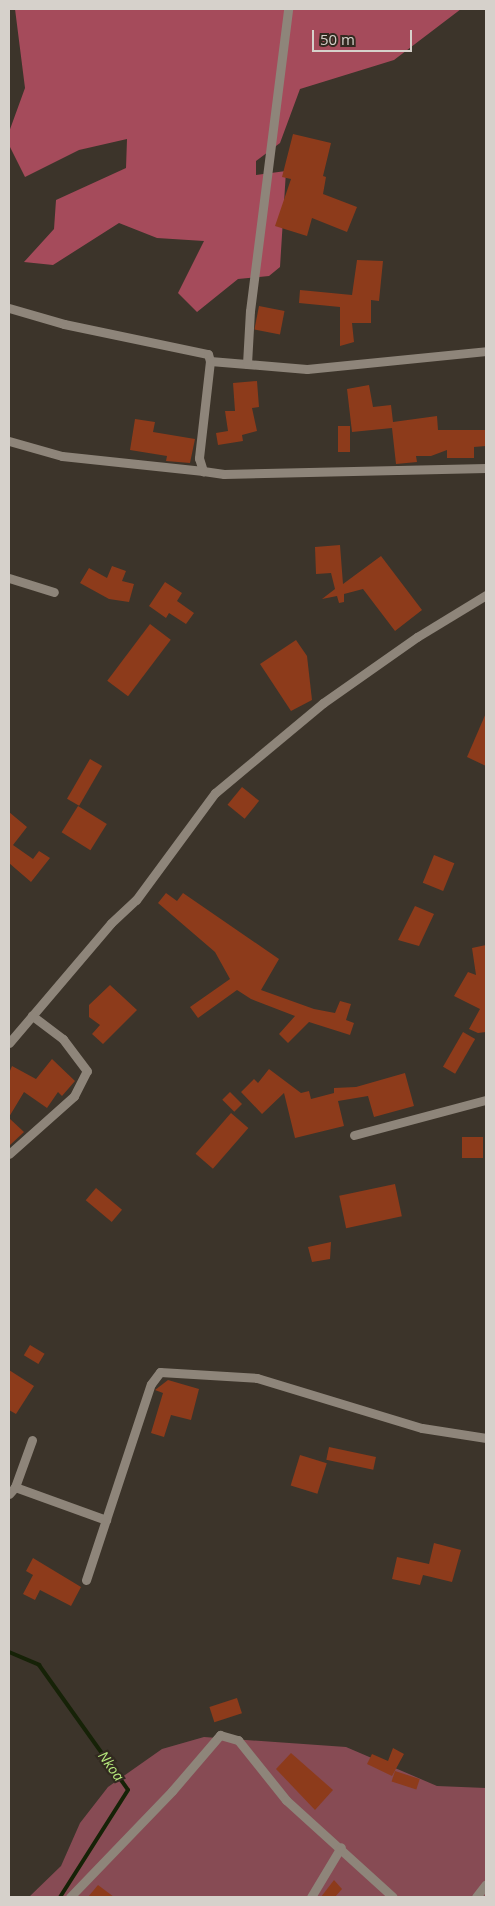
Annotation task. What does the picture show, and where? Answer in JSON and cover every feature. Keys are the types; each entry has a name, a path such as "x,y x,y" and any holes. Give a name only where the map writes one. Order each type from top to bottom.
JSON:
{"street":[{"path":"247,364 250,311 288,9"},
{"path":"9,308 64,324 208,354 210,361 199,458 203,470"},
{"path":"210,361 307,369 486,352"},
{"path":"9,441 62,456 203,470 224,474 486,468"},
{"path":"9,578 54,592"},
{"path":"9,1043 112,923 136,900 215,793 330,698 417,636 486,595"},
{"path":"9,1154 74,1096 87,1071 63,1039 32,1016"},
{"path":"354,1135 486,1100"},
{"path":"86,1580 151,1384 160,1372 257,1378 422,1428 486,1438"},
{"path":"32,1440 12,1491 106,1520"},
{"path":"70,1897 172,1791 220,1735 238,1740 286,1800 393,1897"},
{"path":"311,1897 340,1847"},
{"path":"476,1897 486,1884"}],"shaded area":[{"path":"15,9 461,9 394,60 300,89 280,143 256,161 256,175 286,171 280,267 269,276 238,279 197,312 178,293 204,241 157,238 119,223 53,265 24,262 54,229 56,200 126,168 127,139 79,150 25,177 9,145 9,132 25,88"},
{"path":"204,1737 346,1747 437,1786 486,1788 486,1897 29,1897 61,1866 80,1823 108,1787 162,1749"}],"building":[{"path":"293,134 331,143 323,176 326,177 323,194 357,207 347,232 312,218 307,236 275,226 291,179 282,177"},
{"path":"357,260 383,261 379,301 371,300 371,323 352,323 354,342 340,346 340,307 299,303 300,290 352,295"},
{"path":"259,306 285,311 280,335 254,330"},
{"path":"257,381 259,407 252,408 257,431 242,435 243,441 218,445 216,433 228,431 225,411 235,411 233,383"},
{"path":"369,385 373,407 391,405 393,422 437,416 438,430 486,430 486,446 474,447 474,458 447,458 447,450 431,456 416,456 417,462 396,464 392,428 352,432 347,389"},
{"path":"135,419 155,422 153,432 195,439 190,463 166,461 167,456 130,450"},
{"path":"338,426 350,426 350,452 338,452"},
{"path":"340,545 343,584 381,556 422,610 395,631 363,589 344,594 344,602 339,603 337,596 322,599 335,589 331,573 316,574 315,547"},
{"path":"112,566 126,571 122,581 134,584 129,602 109,599 80,583 89,568 107,578"},
{"path":"165,582 182,593 177,601 194,613 186,624 169,613 166,618 149,606"},
{"path":"150,624 171,640 128,696 107,681"},
{"path":"296,640 307,656 312,700 291,711 260,664"},
{"path":"486,713 486,766 467,757"},
{"path":"90,759 102,766 79,806 67,799"},
{"path":"242,787 259,801 245,819 228,805"},
{"path":"78,806 107,824 90,850 62,832"},
{"path":"9,812 27,827 13,845 33,859 39,851 50,858 31,882 9,863"},
{"path":"434,855 454,863 443,891 423,883"},
{"path":"166,893 177,901 183,893 279,959 261,990 314,1009 335,1013 340,1001 351,1004 346,1020 354,1023 350,1035 309,1022 288,1043 279,1034 295,1016 251,999 237,990 198,1018 190,1007 230,979 215,952 158,903"},
{"path":"415,906 434,914 419,946 398,940"},
{"path":"486,945 486,1032 478,1033 469,1029 480,1009 454,996 468,972 476,975 472,948"},
{"path":"110,985 137,1010 103,1044 92,1034 100,1025 89,1017 89,1005"},
{"path":"463,1032 475,1039 455,1074 443,1067"},
{"path":"52,1059 75,1081 62,1096 58,1092 47,1108 24,1092 9,1117 9,1073 12,1066 36,1079"},
{"path":"269,1069 301,1093 309,1091 311,1099 334,1093 334,1088 356,1087 405,1073 414,1106 374,1117 368,1096 338,1101 344,1126 295,1138 284,1093 262,1114 241,1092 254,1079 258,1083"},
{"path":"230,1092 242,1104 234,1112 222,1100"},
{"path":"231,1113 248,1128 213,1169 196,1154"},
{"path":"9,1118 24,1132 9,1146"},
{"path":"462,1137 483,1137 483,1158 462,1158"},
{"path":"395,1184 402,1216 346,1228 339,1196"},
{"path":"96,1188 122,1210 112,1222 86,1200"},
{"path":"331,1242 330,1259 312,1262 308,1247"},
{"path":"30,1345 45,1354 38,1364 24,1355"},
{"path":"9,1370 34,1386 16,1414 9,1410"},
{"path":"168,1380 199,1389 191,1420 171,1415 164,1437 151,1433 163,1393 155,1390"},
{"path":"329,1447 376,1457 373,1470 326,1460"},
{"path":"300,1455 327,1463 317,1494 291,1486"},
{"path":"434,1543 461,1550 452,1582 423,1575 420,1585 392,1579 397,1557 429,1564"},
{"path":"33,1558 81,1587 71,1606 40,1590 35,1600 23,1594 33,1575 26,1571"},
{"path":"237,1698 242,1713 214,1722 209,1707"},
{"path":"393,1748 404,1754 392,1776 367,1764 372,1754 388,1761"},
{"path":"291,1753 333,1790 315,1810 276,1769"},
{"path":"395,1771 420,1779 416,1789 392,1781"},
{"path":"334,1880 342,1889 335,1897 321,1897"},
{"path":"98,1885 114,1897 88,1897"}],"waterway":[{"name":"Nkoa","path":"9,1652 39,1665 128,1790 60,1897"}]}
